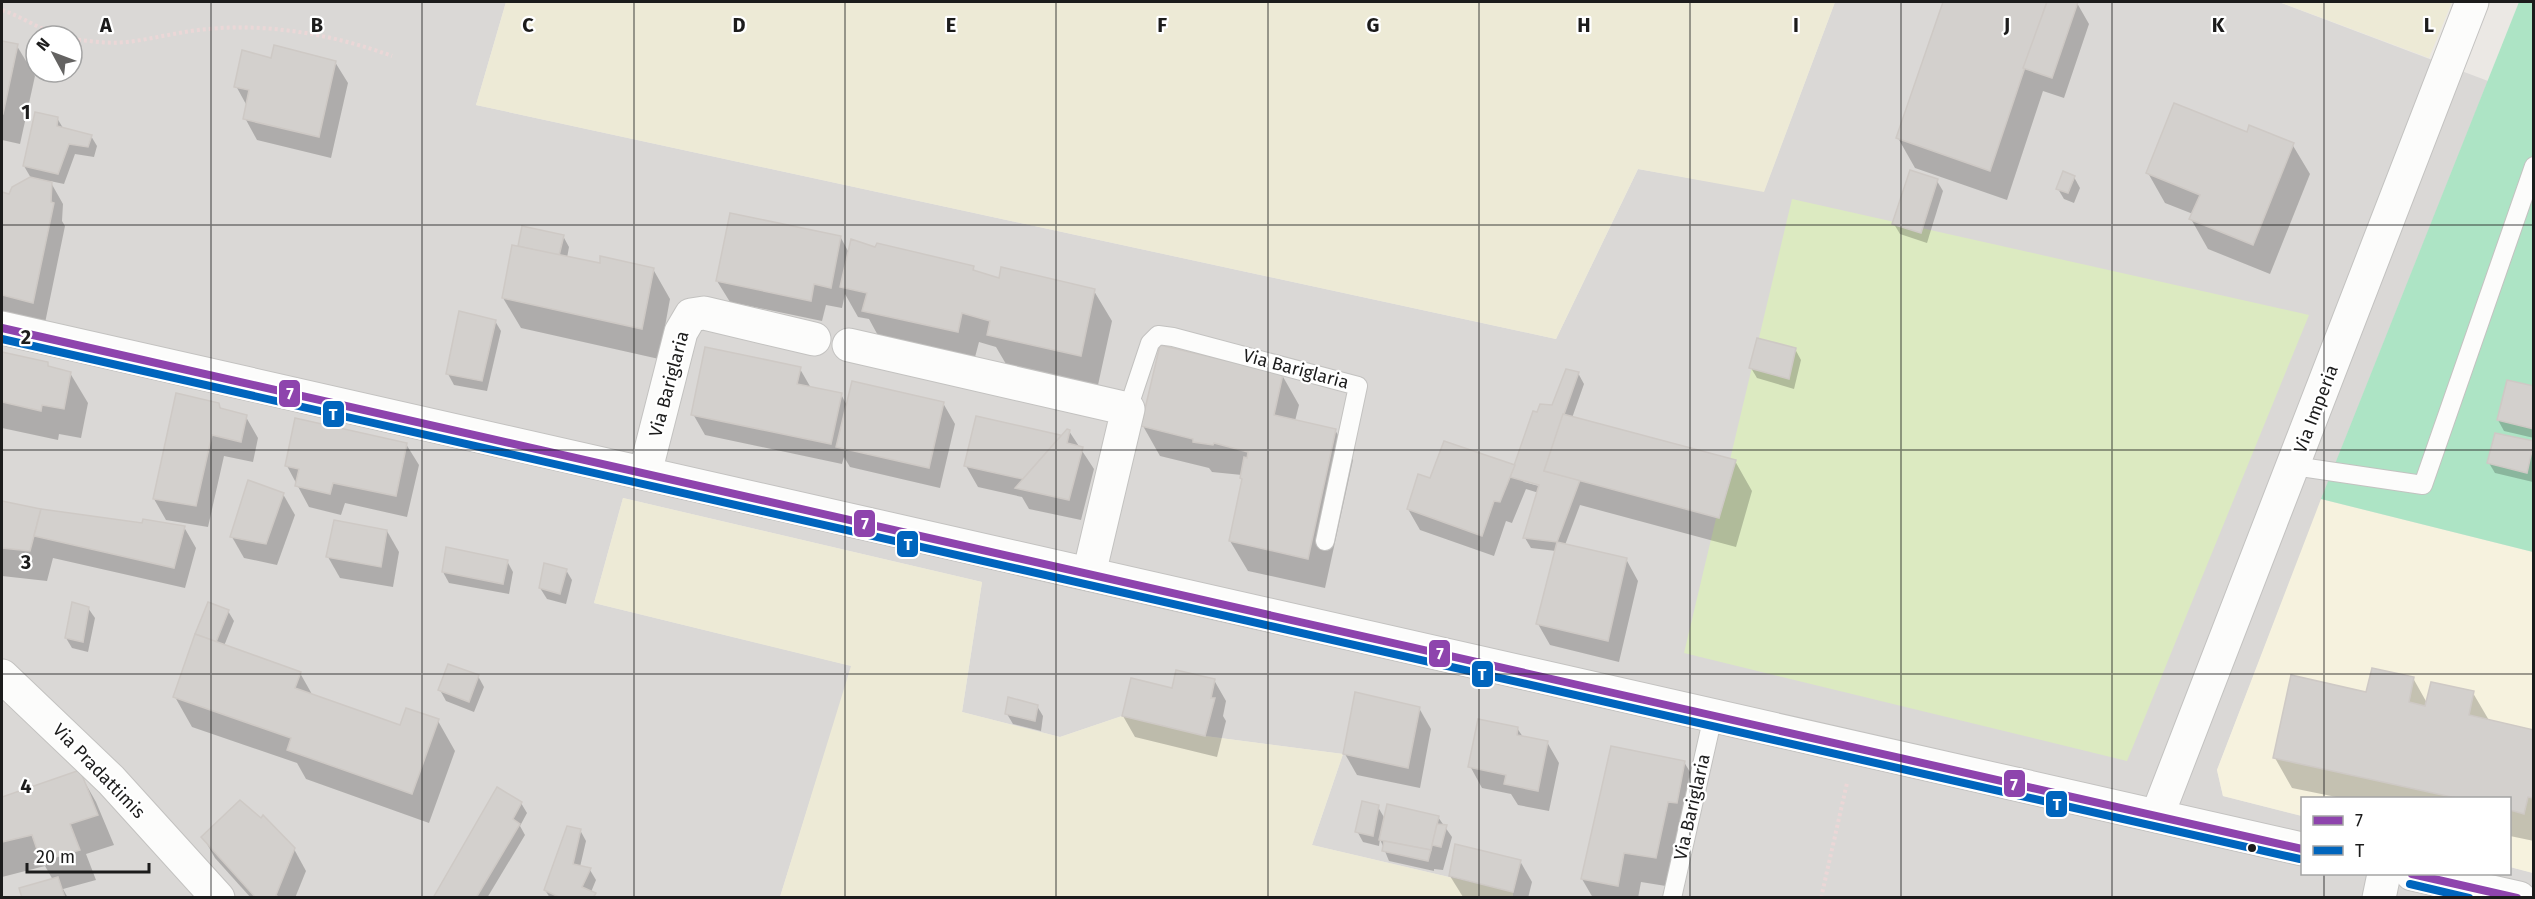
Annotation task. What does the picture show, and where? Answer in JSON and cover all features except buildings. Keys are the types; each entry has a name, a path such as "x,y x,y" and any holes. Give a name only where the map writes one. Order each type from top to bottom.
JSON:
{"street":[{"name":"Via Imperia","path":"2157,816 2472,2"},
{"name":"Via Bariglaria","path":"645,473 681,332 690,315 704,313 814,339"},
{"path":"2,328 2301,849"},
{"path":"849,345 1128,409"},
{"name":"Via Bariglaria","path":"1089,574 1128,409"},
{"name":"Via Pradattimis","path":"2,676 111,780 218,897"},
{"path":"2379,897 2384,875"},
{"path":"2421,875 2518,897"}],"lane":[{"path":"2294,466 2423,485 2534,166"},
{"name":"Via Bariglaria","path":"1128,409 1150,343 1158,335 1358,386 1325,541"},
{"name":"Via Bariglaria","path":"1672,897 1713,716"}],"path":[{"path":"2,10 23,17 34,24"},
{"path":"84,41 103,43 127,42 208,29 276,29 369,47 393,56"},
{"path":"1821,897 1856,748"}],"shaded area":[{"path":"2,2 506,2 476,105 1556,339 1638,169 1764,191 1835,2 2279,2 2488,81 2333,470 2217,770 2223,796 2301,816 2301,875 2511,875 2511,867 2533,873 2533,897 1513,897 1513,892 1312,845 1343,754 1205,736 1122,716 1060,737 962,712 982,582 623,498 594,603 852,666 780,897 2,898"},
{"path":"506,2 1835,2 1764,192 1638,169 1556,339 476,105"},
{"path":"2279,2 2452,2 2429,58"},
{"path":"623,498 982,582 962,712 1060,737 1122,716 1205,736 1343,754 1312,845 1513,892 1513,897 780,897 851,666 594,603"},
{"path":"2321,499 2533,552 2533,873 2511,867 2511,797 2301,797 2301,816 2223,796 2217,770"}],"green space":[{"path":"2519,2 2533,2 2533,552 2321,499"},
{"path":"1792,199 2309,315 2127,761 1684,653"}],"transit line":[{"name":"7","path":"2,328 2301,849"},
{"name":"T","path":"2,339 2300,859"},
{"name":"7","path":"2416,875 2517,898"},
{"name":"T","path":"2410,884 2469,898"}]}
